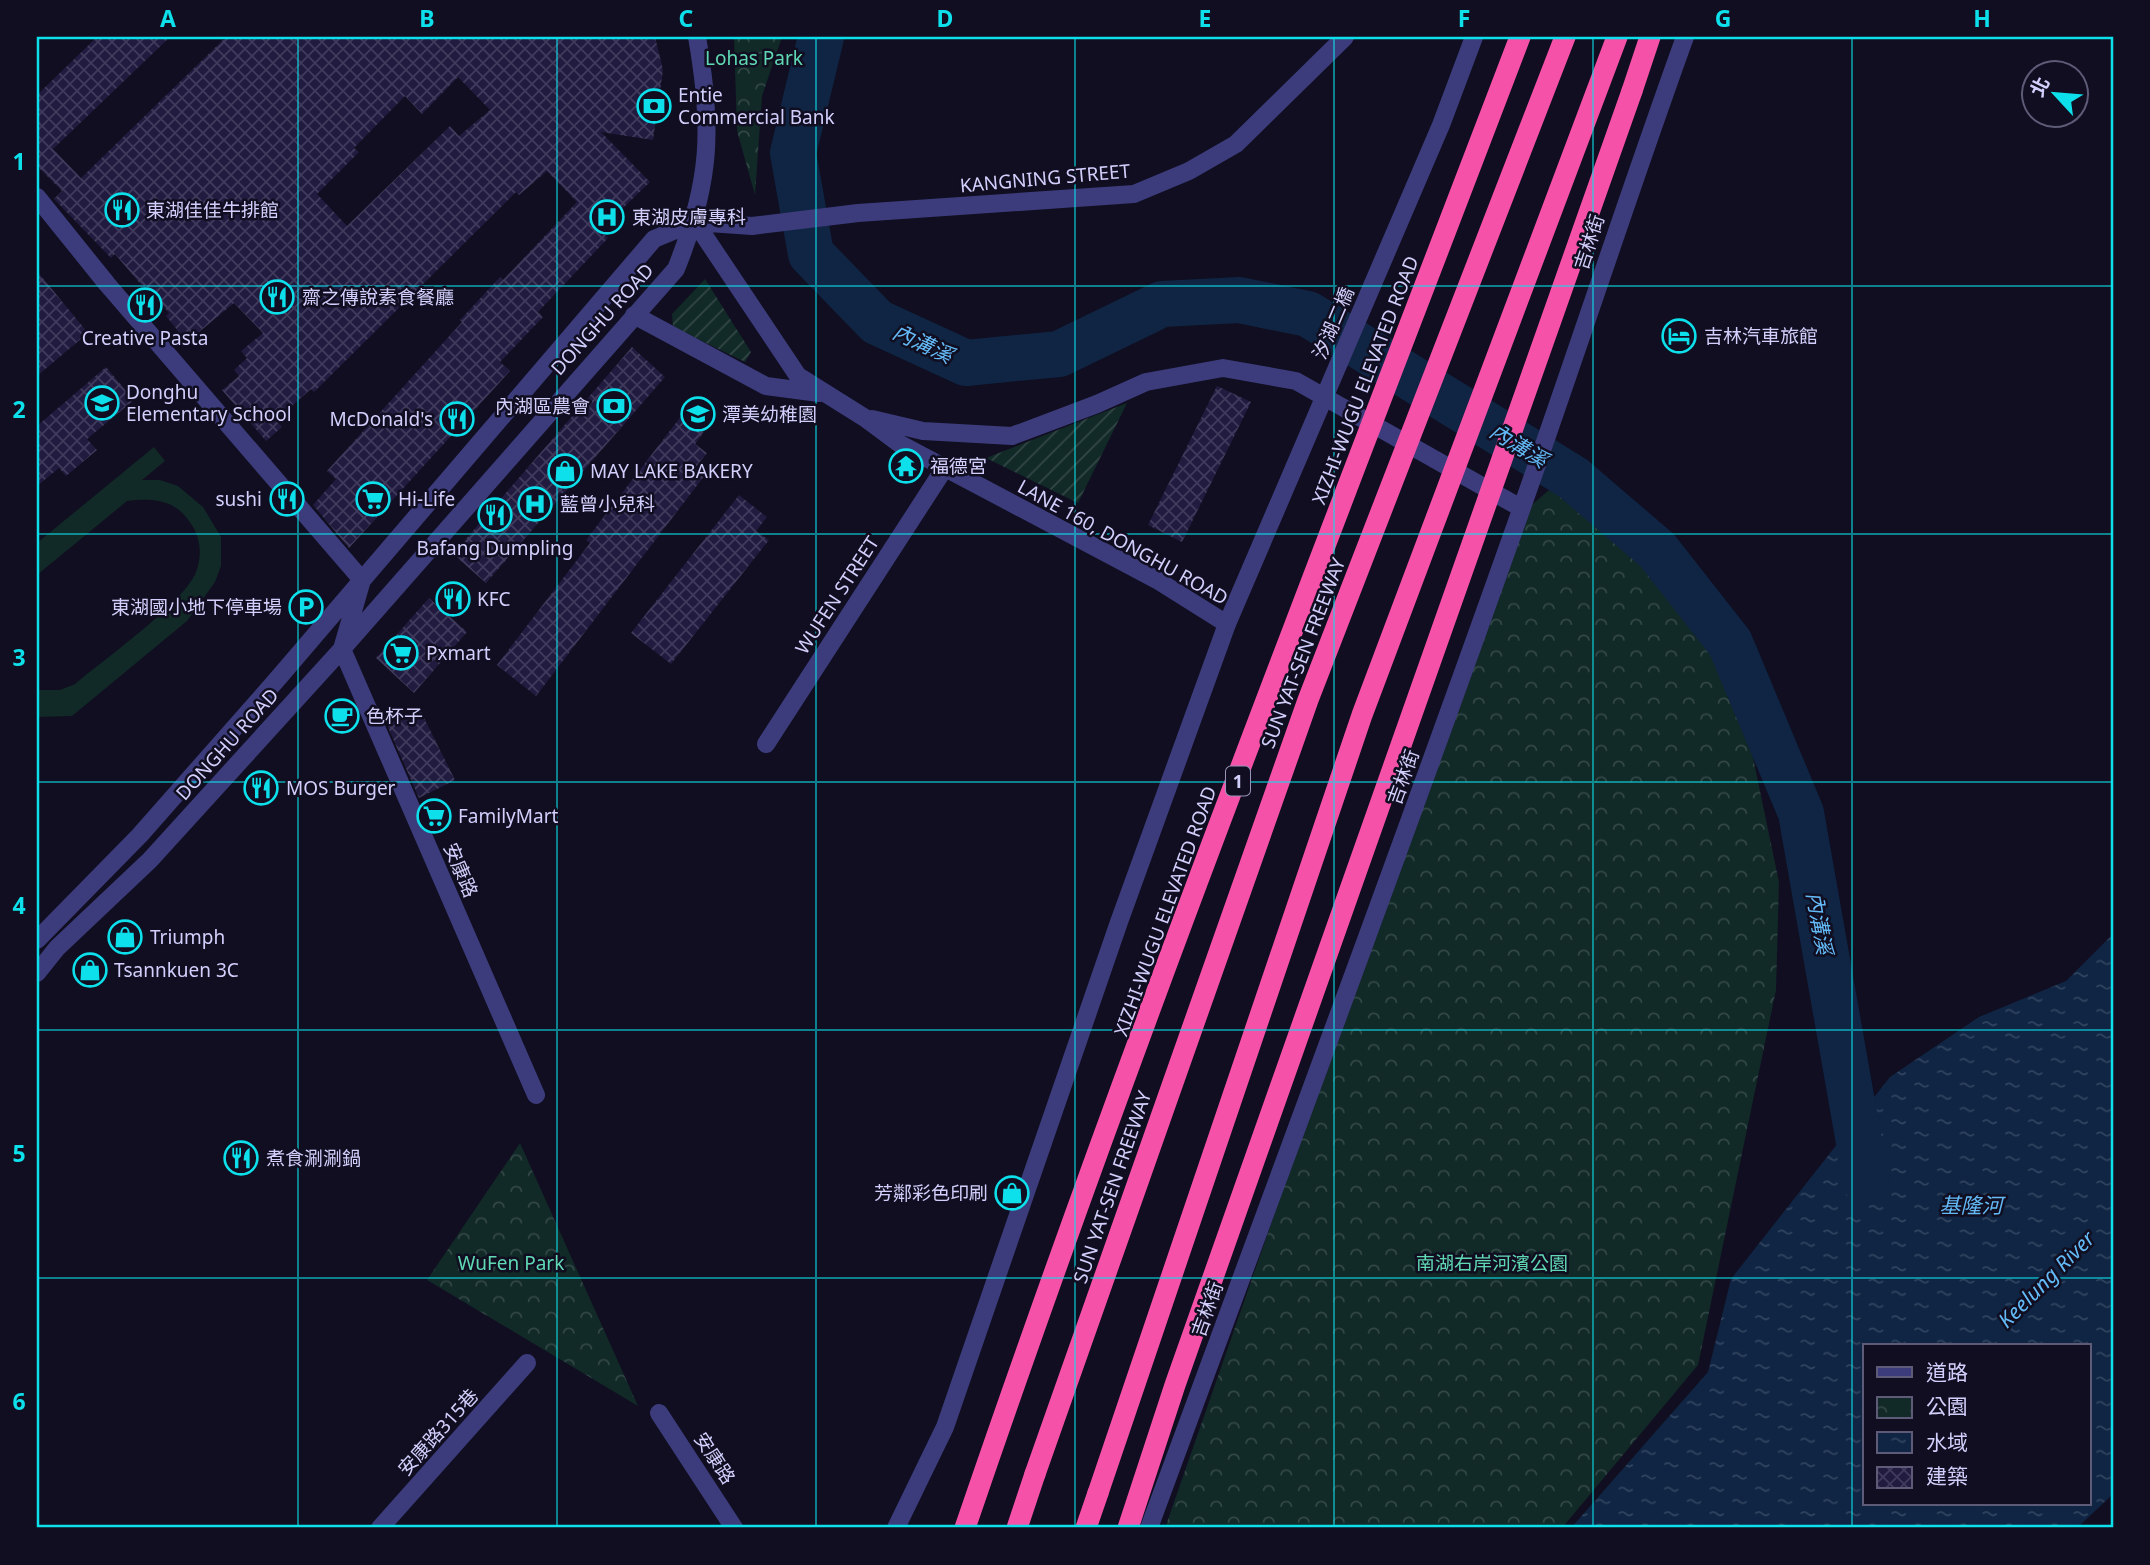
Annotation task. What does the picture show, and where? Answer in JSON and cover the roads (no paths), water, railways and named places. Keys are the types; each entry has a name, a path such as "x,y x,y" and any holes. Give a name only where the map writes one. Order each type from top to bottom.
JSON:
{"highway":[{"name":"XIZHI-WUGU ELEVATED ROAD","path":"965,1528 1036,1321 1337,515 1520,37"},
{"name":"SUN YAT-SEN FREEWAY","path":"1017,1528 1308,700 1565,37"},
{"path":"1086,1528 1362,715 1617,37"},
{"path":"1128,1528 1175,1385 1650,37"}],"street":[{"path":"695,222 706,175 706,92 697,37"},
{"name":"汐湖二橋","path":"896,1528 945,1427 1119,922 1227,624 1441,125 1474,37"},
{"name":"吉林街","path":"1149,1528 1410,820 1528,489 1619,218 1685,37"},
{"name":"KANGNING STREET","path":"695,222 760,225 836,215 1134,194 1189,171 1237,144 1337,39"},
{"path":"37,197 107,284 362,580 342,649"},
{"name":"DONGHU ROAD","path":"37,973 57,948 150,860 342,649 676,269 695,222"},
{"name":"DONGHU ROAD","path":"39,932 140,835 653,239 695,222"},
{"name":"LANE 160, DONGHU ROAD","path":"695,222 798,376 822,394 865,418 900,444 1157,580 1227,624"},
{"path":"634,316 766,386 822,394"},
{"path":"865,418 923,431 1012,436 1146,382 1223,368 1297,381 1521,508"},
{"name":"WUFEN STREET","path":"766,744 944,469"},
{"name":"安康路","path":"342,649 536,1095"},
{"name":"安康路315巷","path":"380,1528 527,1363"},
{"name":"安康路","path":"659,1413 734,1528"}],"water":[{"name":"基隆河","path":"2113,934 2113,1494 2077,1528 1571,1528 1708,1372 1731,1279 1890,1077 1979,1017 2066,981"}],"waterway":[{"name":"內溝溪","path":"821,37 793,153 811,254 877,322 966,363 1059,354 1162,304 1239,300 1308,314 1573,478 1657,550 1730,643 1801,813 1866,1182"}],"place":[{"name":"Entie Commercial Bank","path":"654,106"},
{"name":"東湖佳佳牛排館","path":"122,210"},
{"name":"東湖皮膚專科","path":"607,217"},
{"name":"齋之傳說素食餐廳","path":"277,297"},
{"name":"Creative Pasta","path":"145,305"},
{"name":"吉林汽車旅館","path":"1679,336"},
{"name":"Donghu Elementary School","path":"102,403"},
{"name":"內湖區農會","path":"614,406"},
{"name":"潭美幼稚園","path":"698,414"},
{"name":"McDonald's","path":"457,419"},
{"name":"福德宮","path":"906,466"},
{"name":"MAY LAKE BAKERY","path":"565,471"},
{"name":"sushi","path":"287,499"},
{"name":"Hi-Life","path":"373,499"},
{"name":"藍曾小兒科","path":"535,504"},
{"name":"Bafang Dumpling","path":"495,515"},
{"name":"KFC","path":"453,599"},
{"name":"東湖國小地下停車場","path":"306,607"},
{"name":"Pxmart","path":"401,653"},
{"name":"色杯子","path":"342,716"},
{"name":"MOS Burger","path":"261,788"},
{"name":"FamilyMart","path":"434,816"},
{"name":"Triumph","path":"125,937"},
{"name":"Tsannkuen 3C","path":"90,970"},
{"name":"煮食涮涮鍋","path":"241,1158"},
{"name":"芳鄰彩色印刷","path":"1012,1193"}],"park label":[{"name":"Lohas Park","path":"754,58"},
{"name":"WuFen Park","path":"511,1263"},
{"name":"南湖右岸河濱公園","path":"1492,1263"}],"water label":[{"name":"Keelung River","path":"2046,1279"}]}
